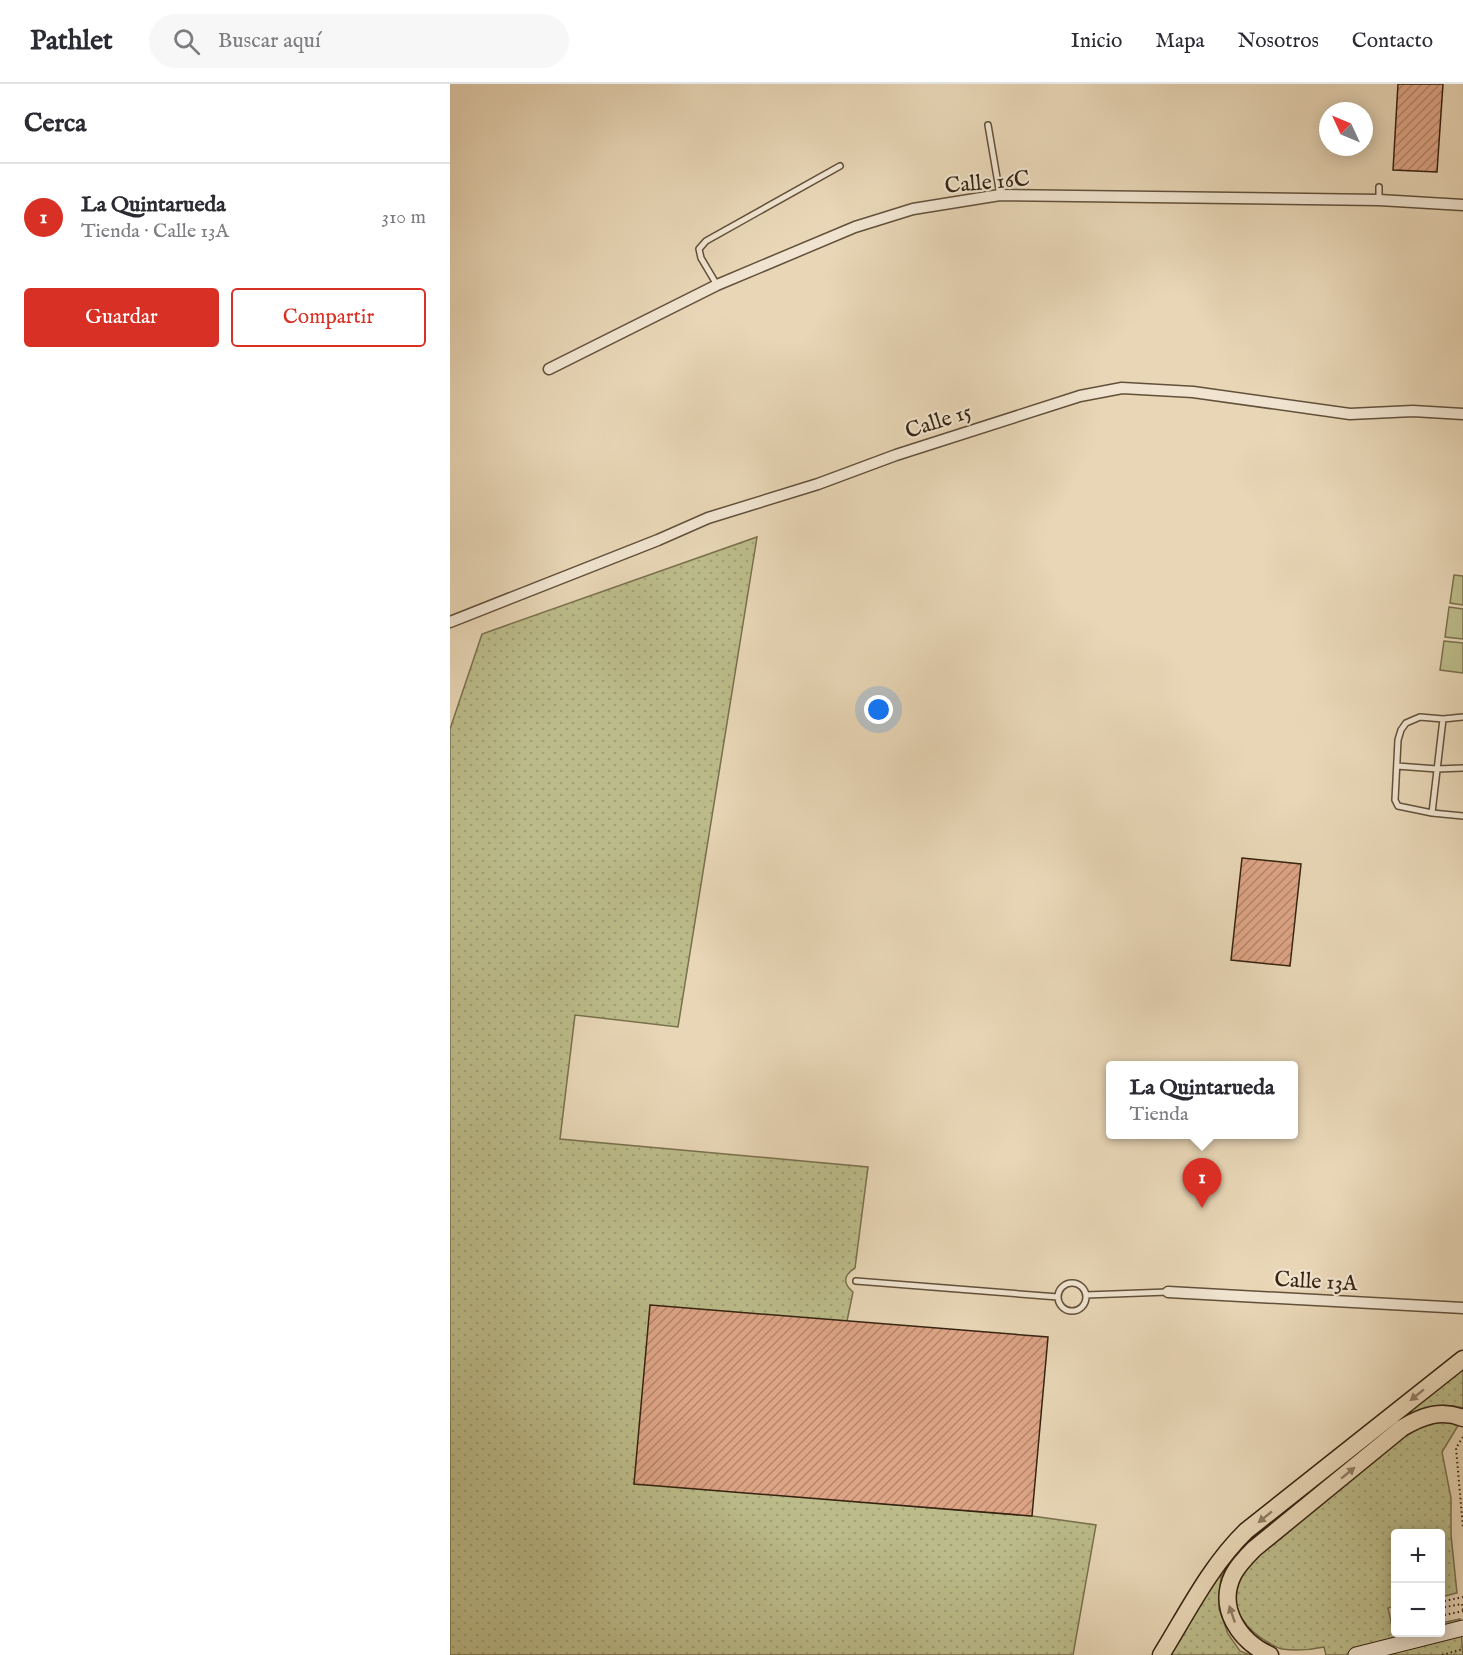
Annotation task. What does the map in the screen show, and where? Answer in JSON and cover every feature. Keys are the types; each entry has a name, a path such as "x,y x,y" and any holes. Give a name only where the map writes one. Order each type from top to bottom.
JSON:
{"main road":[{"path":"1161,1655 1230,1546 1463,1359"},
{"path":"1270,1655 1254,1647 1240,1632 1229,1614 1227,1596 1233,1576 1240,1564 1254,1549 1402,1428 1431,1415 1444,1413 1463,1418"},
{"path":"1356,1655 1463,1628"}],"street":[{"name":"Calle 16C","path":"549,369 717,285 855,226 913,209 1000,195 1379,200 1463,205"},
{"name":"Calle 15","path":"450,622 708,519 1080,396 1122,388 1193,393 1350,414 1413,411 1463,414"},
{"name":"Calle 13A","path":"1168,1292 1463,1308"}],"lane":[{"path":"988,125 1000,195"},
{"path":"717,285 701,258 699,249 706,242 840,166"},
{"path":"1379,187 1379,200"},
{"path":"1463,717 1443,719 1420,717 1406,723 1398,740 1395,800 1398,806 1463,816"},
{"path":"1432,813 1443,719"},
{"path":"1396,766 1463,768"},
{"path":"856,1281 1058,1297"},
{"path":"1074,1282 1080,1285 1086,1295 1082,1307 1070,1311 1064,1309 1058,1297 1063,1286 1074,1282"},
{"path":"1086,1295 1168,1292"},
{"path":"1463,1299 1463,1308"}],"path":[{"path":"1463,1437 1456,1448 1463,1528"},
{"path":"1445,1601 1463,1597"},
{"path":"1445,1607 1462,1604 1463,1611 1445,1615"},
{"path":"1442,1655 1463,1649"}],"green space":[{"path":"757,537 678,1027 575,1015 560,1139 868,1167 855,1268 848,1273 846,1279 847,1285 853,1292 847,1321 634,1483 1032,1516 1096,1525 1073,1655 450,1655 450,729 482,634"},
{"path":"1454,575 1463,576 1463,605 1450,603"},
{"path":"1449,607 1463,609 1463,639 1445,637"},
{"path":"1444,641 1463,643 1463,673 1440,670"},
{"path":"1463,1368 1463,1408 1437,1406 1412,1414 1238,1552 1221,1577 1219,1609 1228,1634 1240,1651 1250,1655 1165,1655 1236,1548"},
{"path":"1444,1422 1459,1424 1442,1452 1451,1498 1451,1535 1457,1593 1445,1596 1445,1529 1391,1529 1391,1607 1388,1608 1391,1637 1445,1637 1445,1622 1460,1619 1463,1655 1326,1655 1324,1647 1303,1650 1280,1649 1254,1633 1243,1620 1237,1604 1238,1586 1246,1570 1266,1548 1403,1436 1428,1424"}],"building":[{"path":"1398,84 1443,84 1437,172 1393,170"},
{"path":"1242,858 1301,864 1290,966 1231,960"},
{"path":"650,1305 1048,1337 1032,1516 634,1484"}],"place":[{"name":"La Quintarueda","path":"1202,1208"}]}
